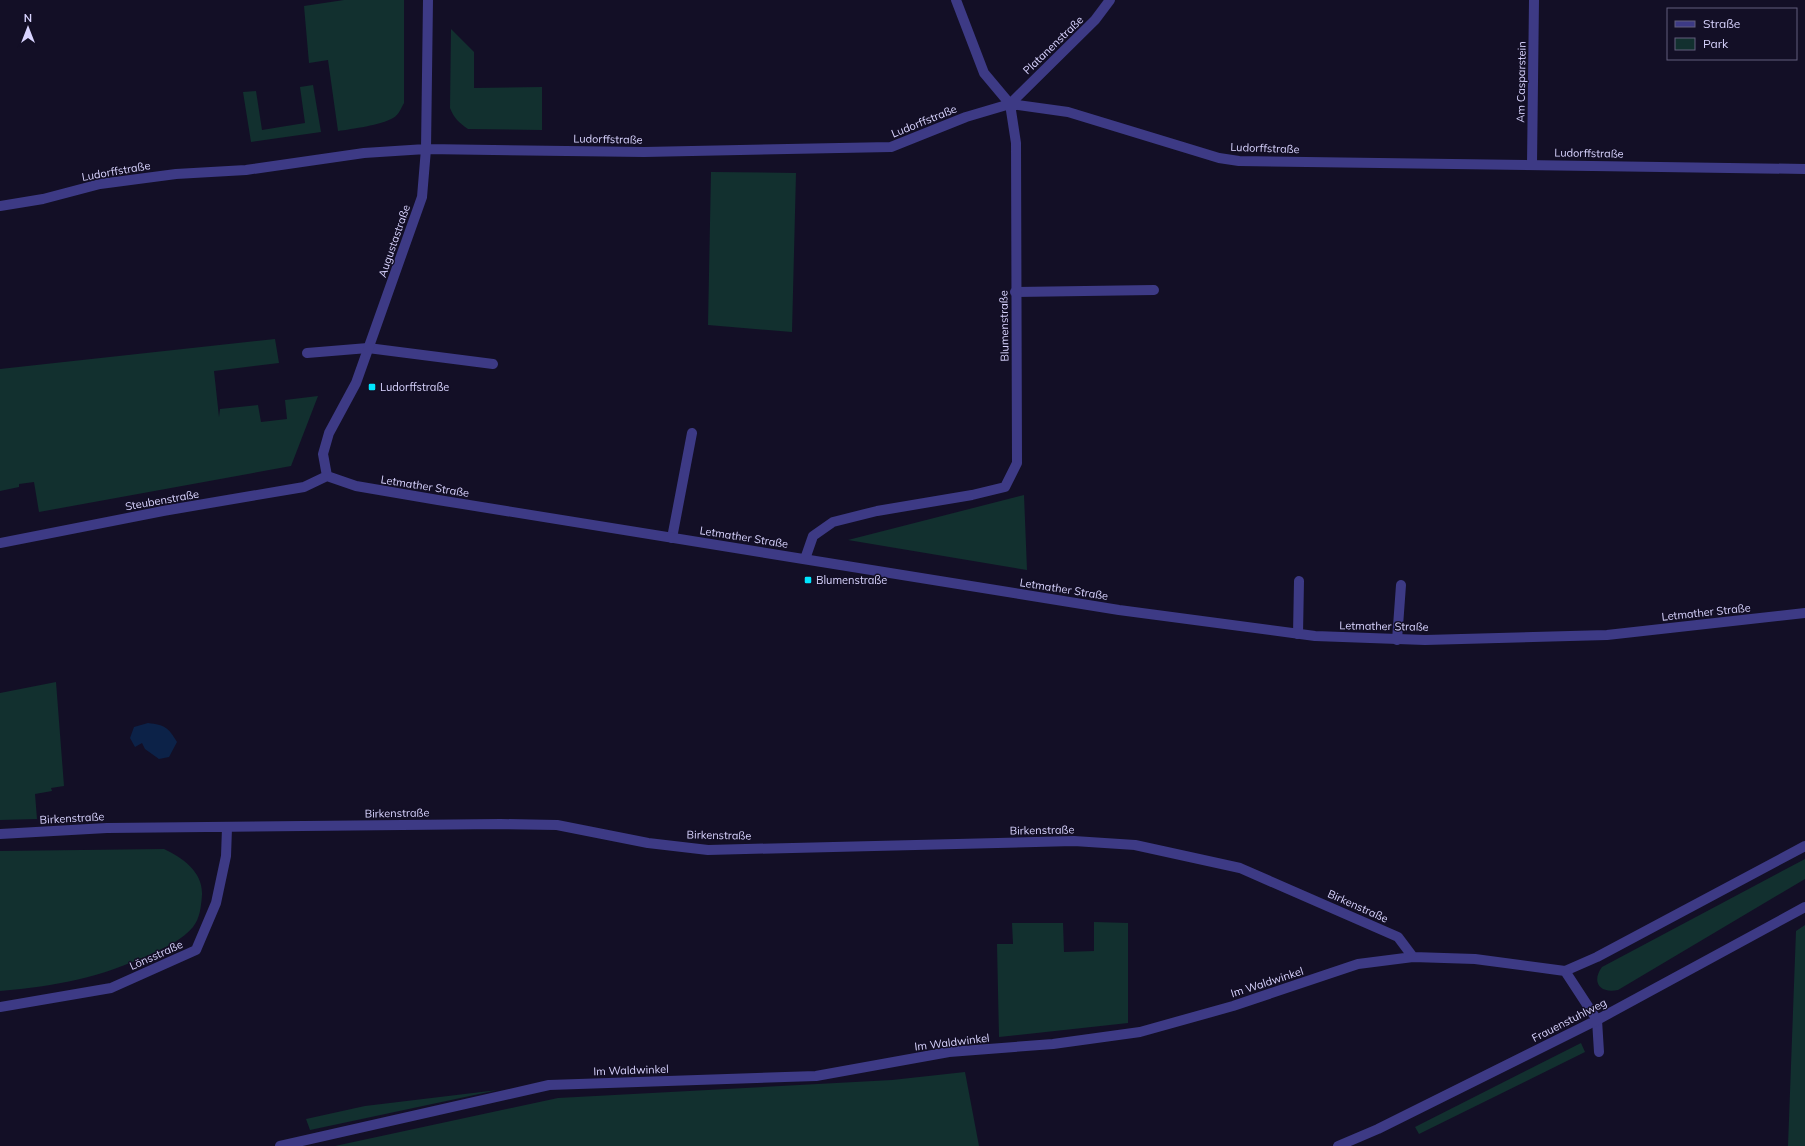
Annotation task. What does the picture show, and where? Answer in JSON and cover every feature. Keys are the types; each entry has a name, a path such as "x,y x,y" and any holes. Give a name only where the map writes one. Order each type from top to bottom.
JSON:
{"street":[{"name":"Augustastraße","path":"327,476 323,454 329,433 356,383 422,197 426,149 428,0"},
{"path":"956,0 984,73 1010,104"},
{"name":"Platanenstraße","path":"1010,104 1095,20 1110,0"},
{"name":"Am Casparstein","path":"1532,164 1534,0"},
{"name":"Ludorffstraße","path":"0,206 43,199 100,184 168,175 246,170 364,153 426,149 644,152 891,147 966,117 1010,104 1068,112 1219,158 1240,161 1805,169"},
{"name":"Blumenstraße","path":"805,560 813,536 833,522 877,511 1005,487 1017,463 1017,342 1015,292 1016,143 1010,104"},
{"path":"1015,292 1154,290"},
{"path":"307,353 368,348 493,364"},
{"path":"672,538 692,433"},
{"name":"Letmather Straße","path":"327,476 356,486 805,560 1119,610 1298,634 1397,640 1608,635 1805,613"},
{"name":"Steubenstraße","path":"0,543 163,511 304,487 327,476"},
{"path":"1298,634 1299,581"},
{"path":"1397,640 1401,586"},
{"name":"Birkenstraße","path":"0,834 107,828 227,828 501,824 556,825 648,843 708,850 1074,841 1135,845 1240,868 1398,937 1413,957"},
{"name":"Lönsstraße","path":"0,1007 111,988 196,950 216,903 226,856 227,828"},
{"path":"1599,1052 1597,1020 1565,971 1597,957 1805,846"},
{"name":"Frauenstuhlweg","path":"1338,1146 1378,1129 1597,1020 1805,907"},
{"name":"Im Waldwinkel","path":"280,1146 549,1084 816,1076 949,1052 1053,1044 1140,1032 1233,1006 1358,964 1413,957 1475,959 1565,971"}],"green space":[{"path":"344,0 404,0 404,103 400,111 393,118 381,123 338,131 328,60 309,63 304,6"},
{"path":"451,29 474,52 474,88 542,87 542,130 468,129 457,120 450,108"},
{"path":"313,85 321,132 251,142 243,92 256,91 262,130 305,123 300,87"},
{"path":"711,172 796,173 792,332 708,325"},
{"path":"275,339 279,363 214,371 219,417 220,409 258,405 261,422 287,419 285,400 318,396 291,466 39,512 34,482 19,484 19,487 0,491 0,369"},
{"path":"1024,495 1027,570 848,540"},
{"path":"56,682 64,786 51,788 52,791 35,794 37,819 0,820 0,693"},
{"path":"164,849 185,861 199,879 201,887 202,899 199,916 193,927 184,936 134,962 96,975 78,980 0,991 0,851"},
{"path":"1805,859 1805,879 1618,990 1606,990 1599,986 1597,977 1602,967"},
{"path":"1094,922 1128,923 1128,1023 999,1037 997,944 1013,944 1012,923 1063,923 1064,952 1094,951"},
{"path":"1805,925 1805,1146 1788,1146 1796,931"},
{"path":"1581,1043 1585,1052 1419,1134 1415,1127"},
{"path":"965,1072 979,1146 335,1146 558,1098 892,1080"},
{"path":"498,1090 310,1130 306,1119 365,1106"}],"water":[{"path":"148,723 166,728 177,742 169,757 159,759 145,749 142,743 135,747 130,738 134,727"}],"place":[{"name":"Ludorffstraße","path":"372,387"},
{"name":"Blumenstraße","path":"808,580"}]}
